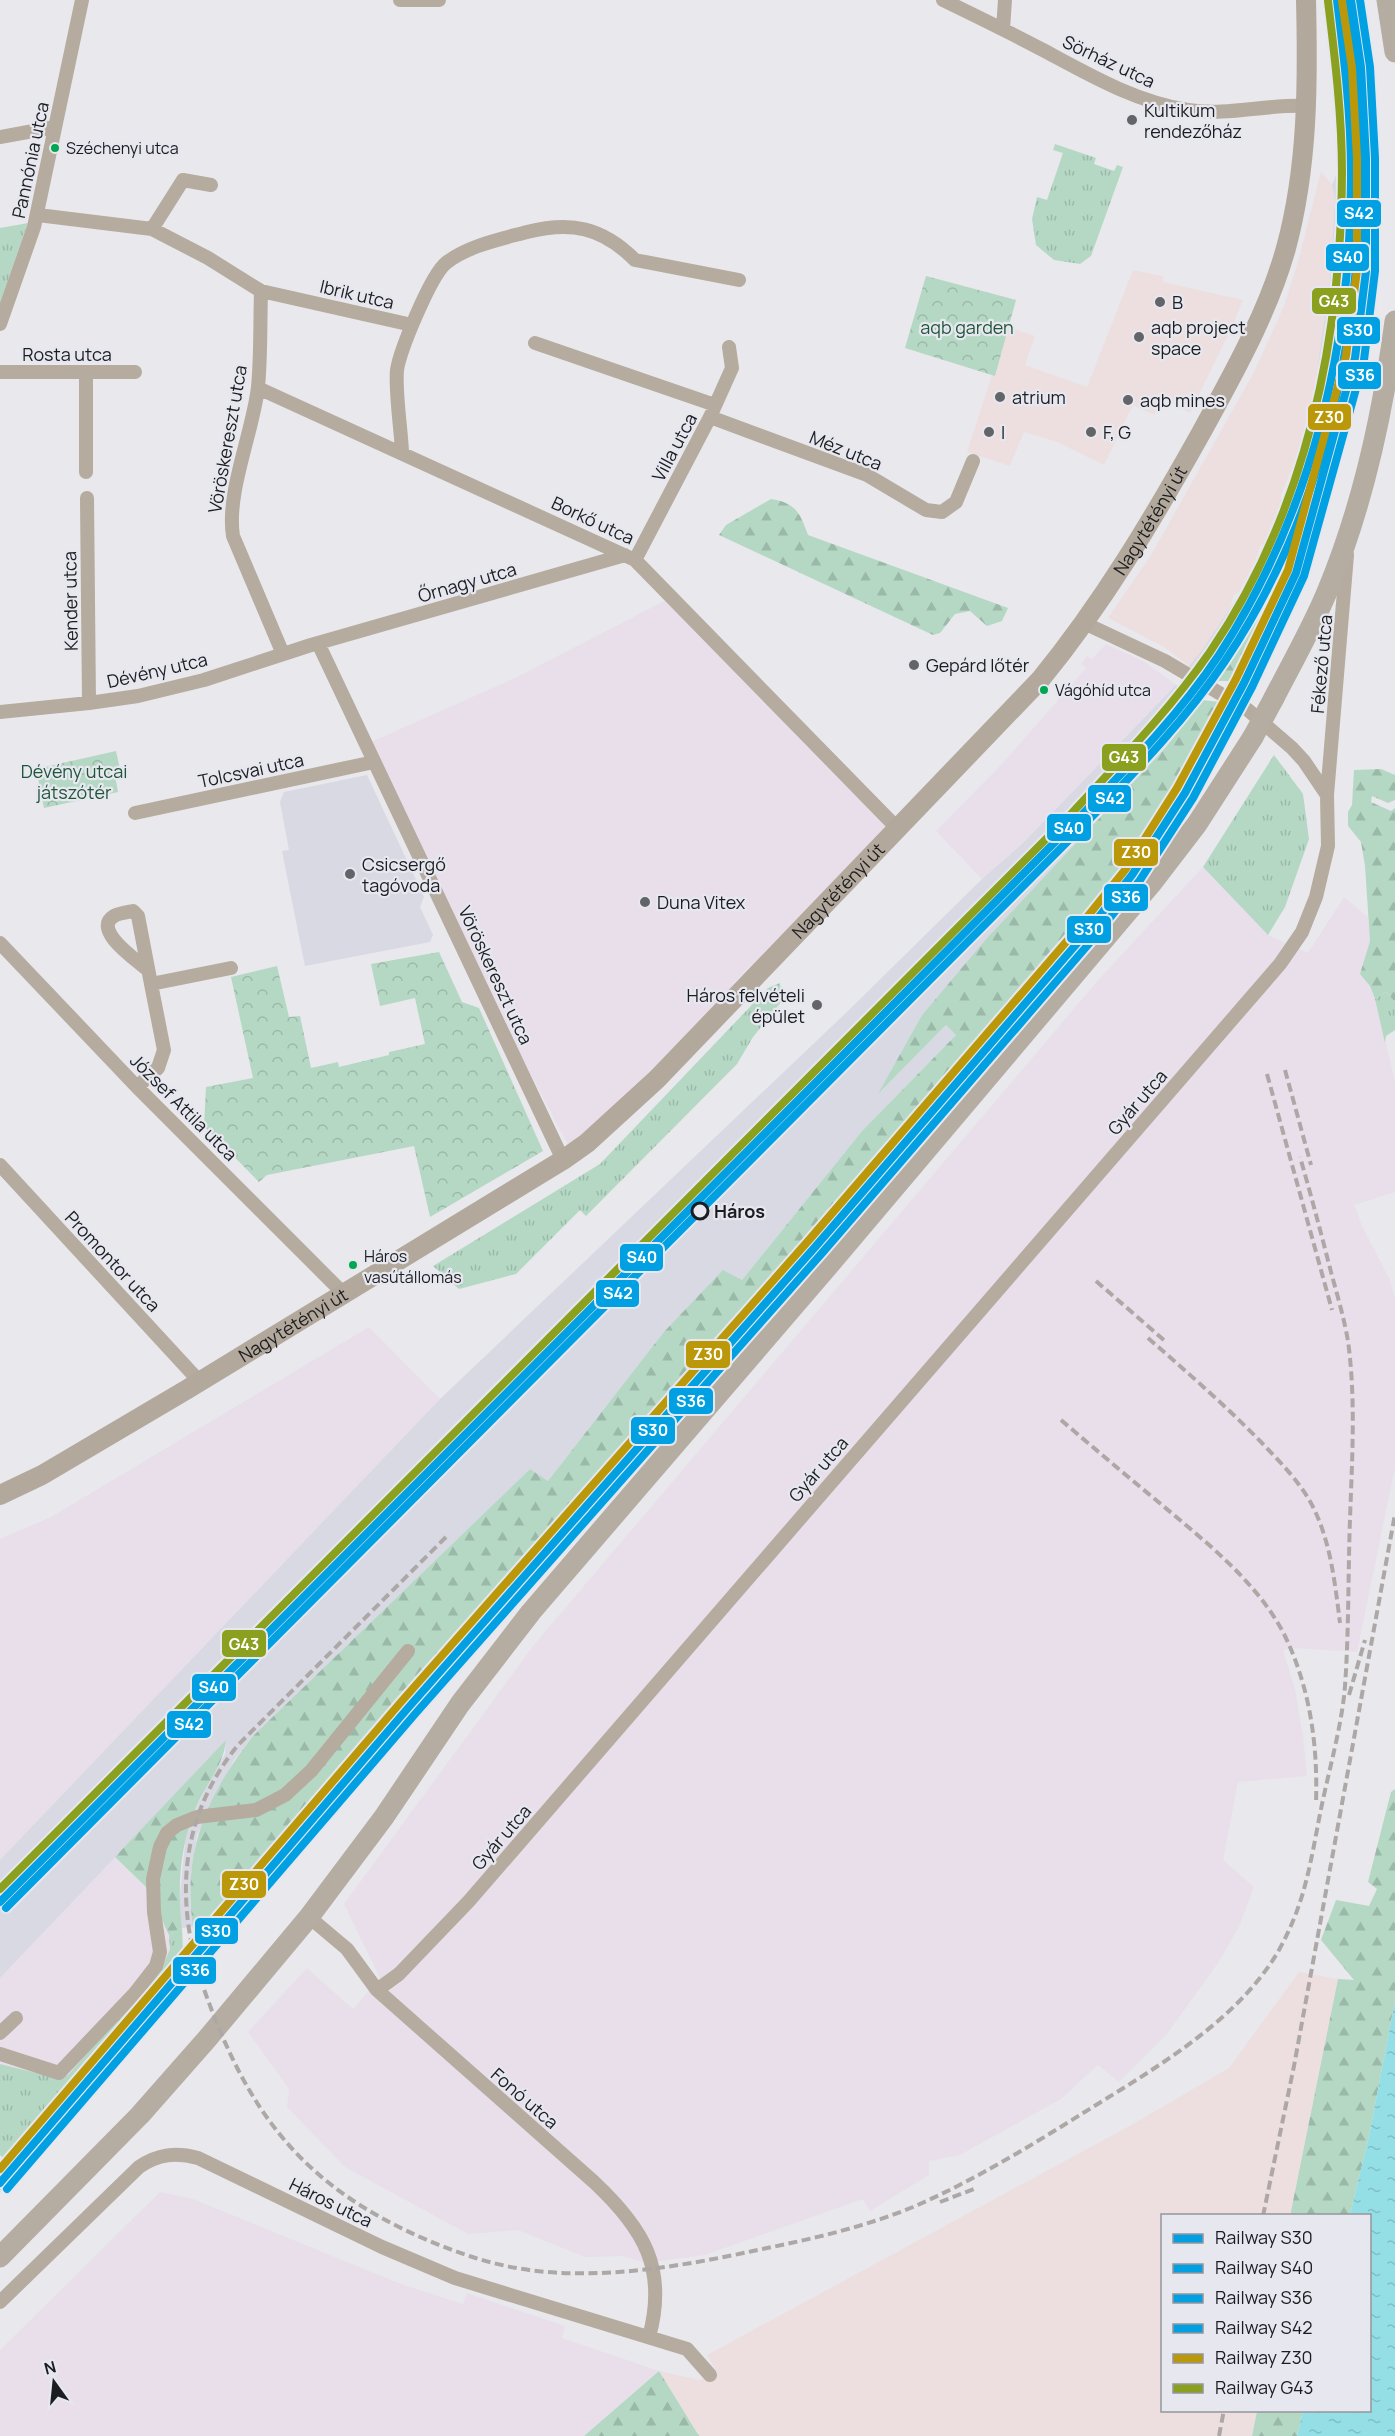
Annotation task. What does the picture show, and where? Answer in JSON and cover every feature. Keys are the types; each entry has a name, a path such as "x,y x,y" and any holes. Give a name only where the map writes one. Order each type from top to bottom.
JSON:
{"main road":[{"name":"Nagytétényi út","path":"0,1495 42,1475 200,1382 563,1160 587,1143 657,1079 1040,680 1084,622 1147,527 1225,389 1258,323 1276,278 1300,182 1306,106 1306,0"},
{"path":"1387,0 1395,52"},
{"path":"0,2257 140,2115 309,1917 384,1817 460,1704 531,1612 830,1264 1151,884 1197,824 1253,737 1326,593 1348,536 1378,421 1395,321"}],"street":[{"name":"Pannónia utca","path":"0,324 38,215 82,0"},
{"path":"400,0 439,0"},
{"name":"Sörház utca","path":"943,0 1003,28 1110,85 1158,104 1190,110 1228,112 1286,105 1306,106"},
{"path":"1003,28 1005,0"},
{"path":"0,137 56,127"},
{"path":"152,229 183,180 211,185"},
{"name":"Ibrik utca","path":"38,215 152,229 208,258 261,291 412,325 440,269 446,263 459,255 491,243 537,230 564,226 587,229 608,238 635,260 739,280"},
{"name":"Vöröskereszt utca","path":"261,291 258,388 233,501 231,525 232,536 283,654"},
{"path":"402,452 397,370 412,325"},
{"name":"Méz utca","path":"535,344 713,411 867,475 926,510 942,512 956,502 973,461"},
{"name":"Villa utca","path":"630,558 713,411 732,368 729,347"},
{"name":"Rosta utca","path":"0,372 135,372"},
{"path":"86,372 86,472"},
{"name":"Borkő utca","path":"258,388 630,558 898,829"},
{"name":"Kender utca","path":"87,498 89,704"},
{"name":"Fékező utca","path":"1327,795 1348,536"},
{"name":"Őrnagy utca","path":"318,643 630,558"},
{"path":"1084,622 1165,661 1248,710 1292,748 1304,761 1327,795"},
{"name":"Vöröskereszt utca","path":"318,643 563,1160"},
{"name":"Dévény utca","path":"0,712 89,704 138,696 204,680 318,643"},
{"name":"Tolcsvai utca","path":"135,813 374,762"},
{"name":"Gyár utca","path":"377,1990 399,1974 469,1901 1280,964 1302,932 1316,897 1328,846 1327,795"},
{"name":"József Attila utca","path":"0,943 137,1087 345,1294"},
{"path":"137,1087 158,1068 164,1050 150,977 231,968"},
{"name":"Promontor utca","path":"0,1165 200,1382"},
{"path":"0,2054 59,2073 149,1978 156,1966 160,1952 152,1894 153,1879 160,1847 167,1833 177,1825 197,1817 256,1810 285,1795 311,1771 408,1651"},
{"name":"Fonó utca","path":"309,1917 346,1949 377,1990 594,2182 626,2216 645,2245 653,2268 657,2292 656,2314 649,2337"},
{"path":"0,2033 16,2018"},
{"name":"Háros utca","path":"0,2302 139,2167 151,2159 182,2154 198,2158 382,2247 455,2278 687,2349 710,2375"}],"shaded area":[{"path":"1331,0 1355,0 1364,67 1370,159 1366,256 1352,357 1328,484 1301,576 1248,688 1232,681 1287,569 1308,485 1277,566 1210,681 1189,666 1203,649 1264,556 1294,473 1319,372 1318,364 1330,280 1335,200 1332,185 1344,155 1339,64"},
{"path":"1321,171 1332,185 1335,200 1330,280 1318,364 1319,372 1295,469 1289,475 1281,496 1281,504 1239,592 1234,595 1230,607 1189,666 1164,647 1108,618 1151,555 1253,374 1284,306 1298,262"},
{"path":"1133,270 1163,276 1163,282 1243,300 1190,413 1163,398 1154,415 1133,405 1104,465 1057,442 1024,432 1010,466 967,452 992,375 905,348 926,276 1016,300 1008,327 1035,336 1025,365 1087,387"},
{"path":"676,595 895,825 743,973 660,1070 569,1147 501,1018 371,742 515,678"},
{"path":"1106,644 1143,661 1176,685 1021,845 982,879 936,831 1003,763 1086,668 1081,664 1087,656 1092,659"},
{"path":"1176,685 1201,700 1167,746 987,938 922,1015 880,1092 946,1025 956,1035 862,1131 742,1280 663,1333 548,1481 530,1469 253,1736 234,1760 197,1835 191,1874 190,1902 193,1927 182,1928 179,1904 186,1834 197,1805 225,1754 226,1741 0,1978 0,1860 440,1399 850,1009 982,879 1021,845"},
{"path":"1220,702 1237,710 1190,795 1136,878 1089,936 819,1249 411,1713 0,2192 0,2163 397,1699 808,1239 1077,923 1122,866 1175,788"},
{"name":"Csicsergő tagóvoda","path":"367,775 424,897 420,907 433,935 430,942 305,966 282,851 289,850 280,802 284,792"},
{"path":"1203,867 1268,935 1308,953 1344,897 1368,917 1370,941 1361,974 1370,986 1375,999 1395,1081 1395,1192 1354,1205 1363,1228 1389,1278 1395,1298 1395,1467 1357,1652 1296,1648 1283,1650 1295,1689 1307,1776 1238,1782 1223,1860 1254,1887 1239,1927 1218,1963 1167,2034 1119,2082 1098,2065 1061,2099 960,2155 929,2161 929,2175 870,2211 863,2199 705,2255 645,2263 623,2256 585,2257 518,2230 468,2234 345,2167 287,2107 289,2089 248,2032 307,1968 353,2009 380,1978 344,1904 533,1646 1100,978"},
{"path":"369,1327 440,1399 0,1860 0,1539 51,1517"},
{"path":"115,1857 147,1888 159,1911 169,1935 170,1949 162,1968 68,2075 53,2077 0,2064 0,1978"},
{"path":"1299,1972 1338,1979 1290,2214 1161,2214 1161,2412 1257,2412 1252,2436 699,2436 659,2371 700,2380 717,2372 707,2355 1133,2124 1229,2068"},
{"path":"160,2192 193,2199 401,2284 463,2304 467,2293 565,2326 562,2338 659,2371 584,2436 0,2436 0,2350"}],"green space":[{"path":"1055,144 1096,158 1094,164 1114,171 1117,165 1123,167 1091,256 1080,264 1054,260 1036,245 1032,219 1037,197 1047,200 1063,153 1053,150"},
{"path":"28,223 0,303 0,228"},
{"name":"aqb garden","path":"926,276 1016,300 995,376 905,348"},
{"path":"1310,478 1287,569 1232,681 1210,681 1277,566"},
{"path":"771,499 792,506 808,535 1008,608 1002,621 987,626 970,611 955,614 940,633 933,635 719,535 726,525"},
{"path":"1201,700 1220,702 1175,788 1122,866 1077,923 808,1239 397,1699 200,1930 193,1927 191,1873 202,1825 223,1780 253,1736 530,1469 548,1481 663,1333 723,1270 742,1280 862,1131 956,1035 946,1025 878,1094 922,1015 987,938 1167,746"},
{"name":"Dévény utcai játszótér","path":"116,751 120,769 114,770 118,792 44,808 36,769"},
{"path":"1274,755 1303,794 1309,839 1285,907 1268,935 1203,867"},
{"path":"1381,769 1395,775 1395,800 1388,803 1372,796 1371,802 1391,811 1395,808 1395,1002 1386,992 1375,999 1370,986 1360,974 1370,941 1365,866 1361,842 1348,826 1354,770"},
{"path":"439,952 462,1002 479,1008 543,1151 430,1217 414,1146 267,1175 259,1182 204,1126 206,1087 253,1078 231,977 277,966 289,1017 300,1016 311,1068 338,1062 339,1067 425,1044 415,998 380,1006 371,964"},
{"path":"780,983 782,1001 753,1037 737,1064 586,1216 580,1210 516,1274 459,1289 433,1266 600,1164 768,988"},
{"path":"1386,992 1395,1002 1395,1030 1386,1036 1385,1043 1375,999"},
{"path":"226,1740 222,1758 196,1807 186,1836 180,1882 182,1928 169,1935 147,1888 115,1857"},
{"path":"1395,1789 1395,2001 1369,2136 1350,2214 1290,2214 1338,1979 1354,1980 1321,1940 1336,1900 1369,1906 1377,1889 1368,1882 1391,1792"},
{"path":"182,1928 183,1951 4,2159 0,2155 0,2064 53,2077 68,2075 162,1968 170,1949 169,1935"},
{"path":"659,2371 699,2436 584,2436"},
{"path":"1257,2412 1303,2412 1297,2436 1252,2436"}],"water":[{"path":"1395,2001 1395,2436 1297,2436 1303,2412 1371,2412 1371,2214 1350,2214 1369,2136"}],"railway":[{"path":"1285,1070 1311,1165"},
{"path":"1267,1074 1332,1310"},
{"path":"446,1537 238,1745 218,1773 203,1802 193,1832 187,1863 186,1895 195,1959 222,2036 262,2111 286,2142 314,2171 347,2196 384,2219 427,2240 464,2254 529,2270 556,2273 613,2272 699,2262 834,2233 913,2207 956,2187 1019,2152 1163,2063 1216,2023 1261,1976 1279,1950 1301,1900 1338,1733 1345,1686 1353,1430 1348,1341 1300,1157"},
{"path":"1096,1281 1165,1341"},
{"path":"1148,1338 1248,1429 1303,1490 1313,1507 1324,1535 1340,1623"},
{"path":"1061,1420 1230,1564 1273,1615 1293,1654 1306,1695 1314,1738 1316,1803"},
{"path":"1263,2214 1294,2066 1395,1514"},
{"path":"1349,1695 1365,1640"},
{"path":"940,2202 974,2189"},
{"path":"1219,2436 1224,2412"}],"rail line":[{"name":"S40","path":"0,1902 1077,820 1152,740 1187,699 1219,655 1252,600 1279,543 1302,484 1321,424 1334,362 1344,299 1351,172 1345,64 1337,0"},
{"name":"S42","path":"6,1908 1083,826 1158,746 1193,705 1225,661 1259,605 1287,548 1310,488 1329,427 1343,364 1353,301 1360,172 1354,64 1346,0"},
{"name":"S30","path":"0,2183 408,1708 816,1246 1086,933 1132,875 1185,793 1244,683 1296,573 1355,358 1366,271 1366,158 1361,67 1351,0"},
{"name":"S36","path":"7,2189 415,1714 823,1252 1093,939 1140,880 1193,798 1252,687 1304,576 1364,360 1375,271 1375,158 1370,67 1360,0"},
{"name":"G43","path":"0,1889 1071,814 1161,715 1210,652 1243,598 1271,541 1294,483 1312,423 1325,361 1340,236 1342,173 1336,65 1328,1"},
{"name":"Z30","path":"0,2169 401,1702 809,1240 1079,927 1125,870 1177,788 1236,679 1288,570 1346,356 1357,270 1357,158 1352,68 1342,1"}],"place":[{"name":"Kultikum rendezőház","path":"1132,120"},
{"name":"Széchenyi utca","path":"55,148"},
{"name":"B","path":"1160,302"},
{"name":"aqb project space","path":"1139,337"},
{"name":"atrium","path":"1000,397"},
{"name":"aqb mines","path":"1128,400"},
{"name":"I","path":"989,432"},
{"name":"F, G","path":"1091,432"},
{"name":"Gepárd lőtér","path":"914,665"},
{"name":"Vágóhíd utca","path":"1044,690"},
{"name":"Csicsergő tagóvoda","path":"350,874"},
{"name":"Duna Vitex","path":"645,902"},
{"name":"Háros felvételi épület","path":"817,1005"},
{"name":"Háros","path":"700,1211"},
{"name":"Háros vasútállomás","path":"353,1265"}]}
